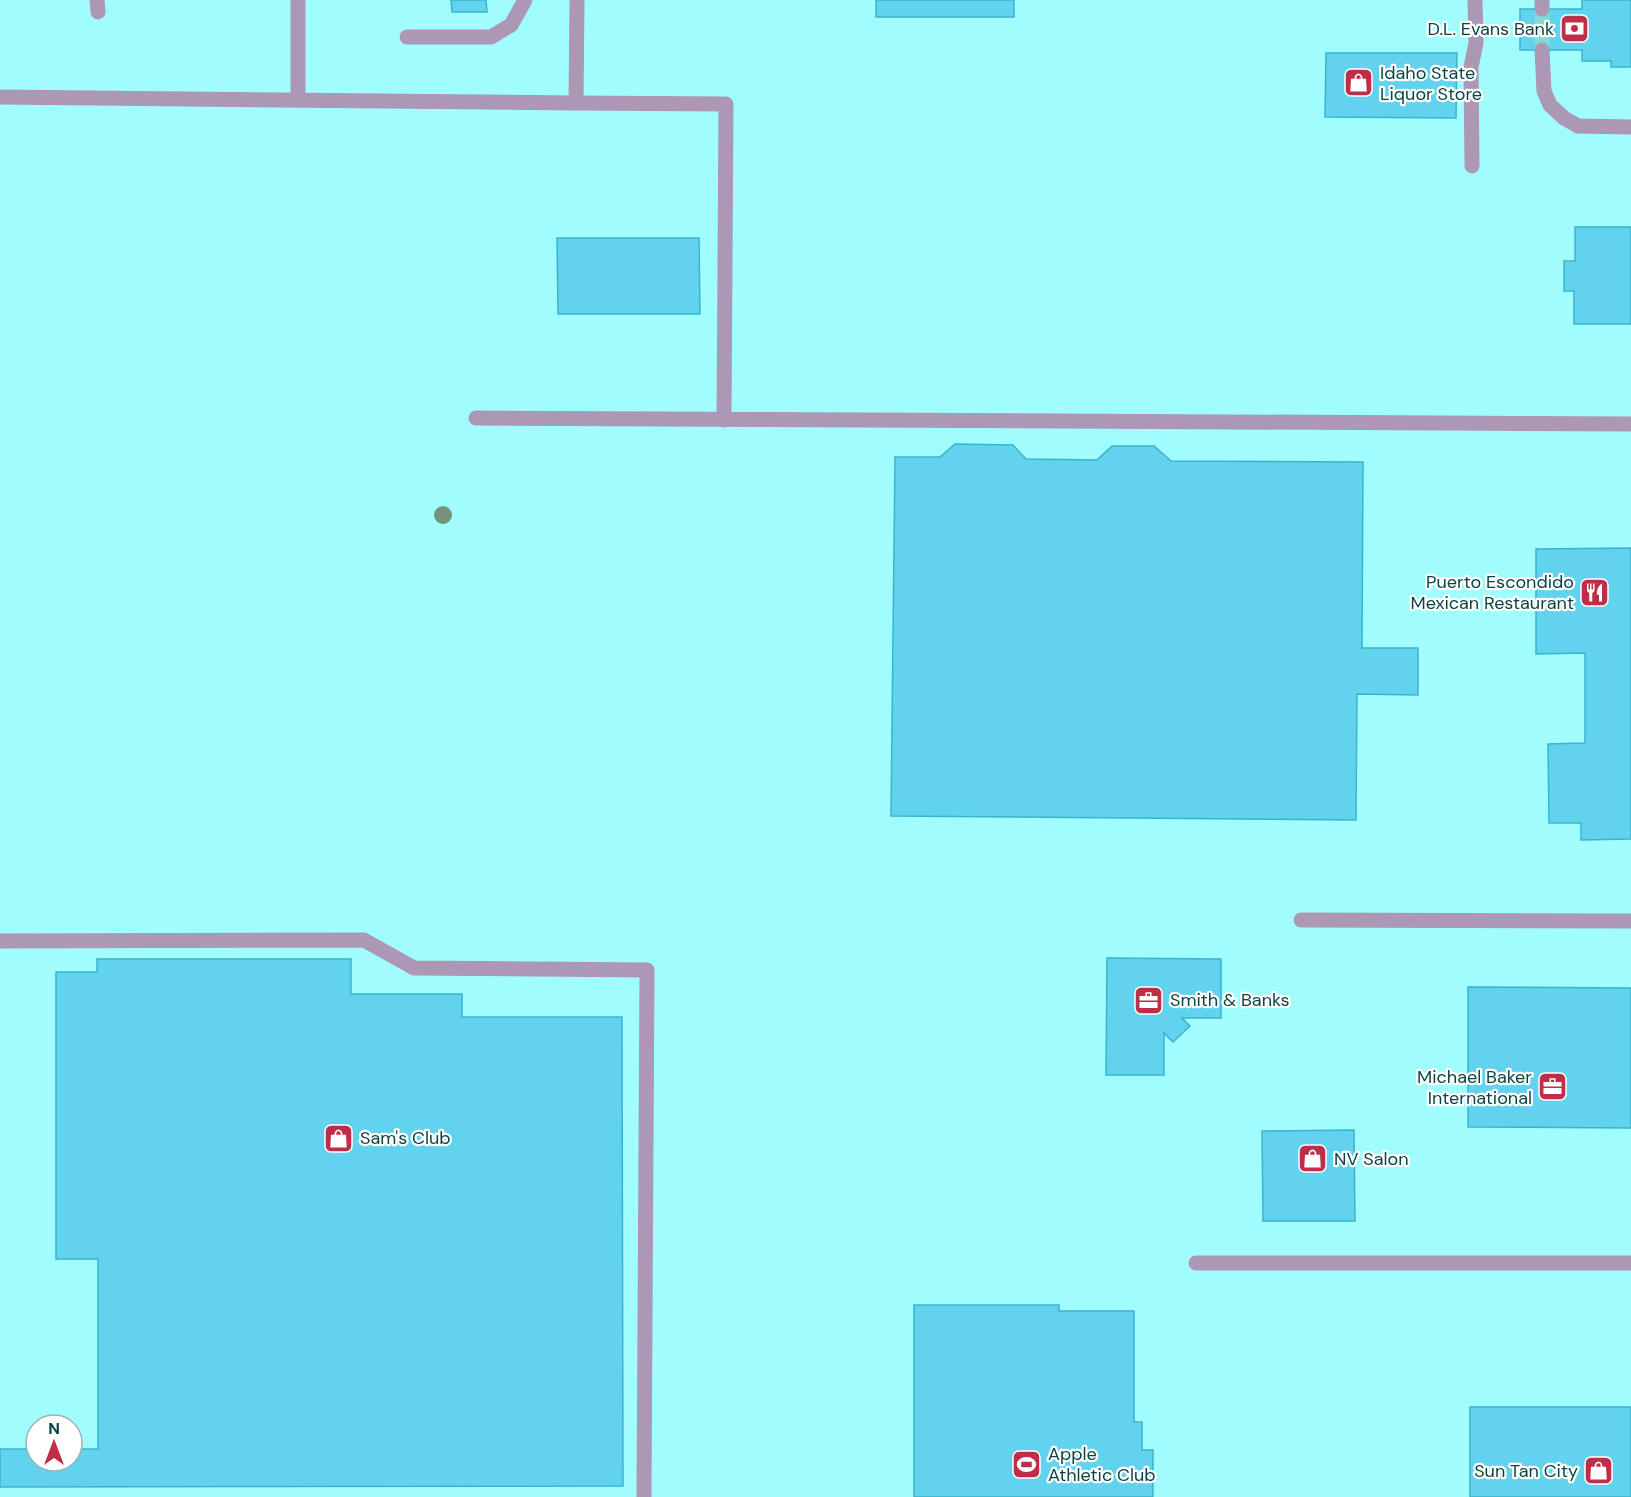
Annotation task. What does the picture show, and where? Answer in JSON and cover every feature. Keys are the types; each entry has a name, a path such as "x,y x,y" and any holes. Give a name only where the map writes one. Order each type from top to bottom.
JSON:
{"lane":[{"path":"298,0 298,100"},
{"path":"407,37 491,37 512,26 525,0"},
{"path":"576,103 577,0"},
{"path":"1472,166 1471,67 1476,43 1475,0"},
{"path":"1542,50 1544,91 1550,105 1564,118 1578,126 1631,127"},
{"path":"0,97 726,104 724,420"},
{"path":"476,418 1631,423"},
{"path":"1301,920 1631,921"},
{"path":"0,941 364,940 414,968 647,970 644,1497"},
{"path":"1197,1263 1631,1263"}],"building":[{"path":"451,0 486,0 487,12 452,12"},
{"path":"876,0 1014,0 1014,17 876,17"},
{"name":"D.L. Evans Bank","path":"1582,0 1631,0 1631,67 1611,67 1611,61 1582,61 1582,50 1520,50 1520,9 1582,9"},
{"path":"1326,53 1457,53 1456,118 1325,117"},
{"path":"1575,227 1631,227 1631,324 1574,324 1574,291 1564,291 1564,261 1575,261"},
{"path":"557,238 699,238 700,314 558,314"},
{"path":"955,444 1013,445 1026,459 1097,460 1112,446 1154,446 1171,461 1363,462 1362,648 1418,648 1418,695 1357,694 1356,820 891,816 895,457 940,457"},
{"path":"1631,548 1631,839 1581,840 1581,823 1549,823 1548,744 1585,743 1585,653 1536,654 1536,549"},
{"path":"1107,958 1221,959 1221,1018 1182,1018 1190,1026 1173,1042 1164,1033 1164,1075 1106,1075"},
{"name":"Sam's Club","path":"97,959 351,959 351,994 462,994 462,1017 622,1017 623,1486 0,1487 0,1449 24,1449 24,1473 84,1473 84,1449 98,1449 98,1259 56,1259 56,972 97,972"},
{"path":"1468,987 1631,988 1631,1128 1468,1127"},
{"path":"1354,1130 1355,1221 1263,1221 1262,1131"},
{"path":"914,1305 1059,1305 1059,1311 1134,1311 1134,1422 1142,1422 1142,1450 1153,1450 1153,1497 914,1497"},
{"path":"1470,1407 1631,1407 1631,1497 1470,1497"}],"tunnel":[{"path":"1542,9 1542,50"}],"place":[{"name":"D.L. Evans Bank","path":"1575,29"},
{"name":"Idaho State Liquor Store","path":"1359,83"},
{"name":"Puerto Escondido Mexican Restaurant","path":"1595,592"},
{"name":"Smith & Banks","path":"1149,1000"},
{"name":"Michael Baker International","path":"1553,1087"},
{"name":"Sam's Club","path":"339,1138"},
{"name":"NV Salon","path":"1313,1159"},
{"name":"Apple Athletic Club","path":"1027,1464"},
{"name":"Sun Tan City","path":"1599,1471"}]}
